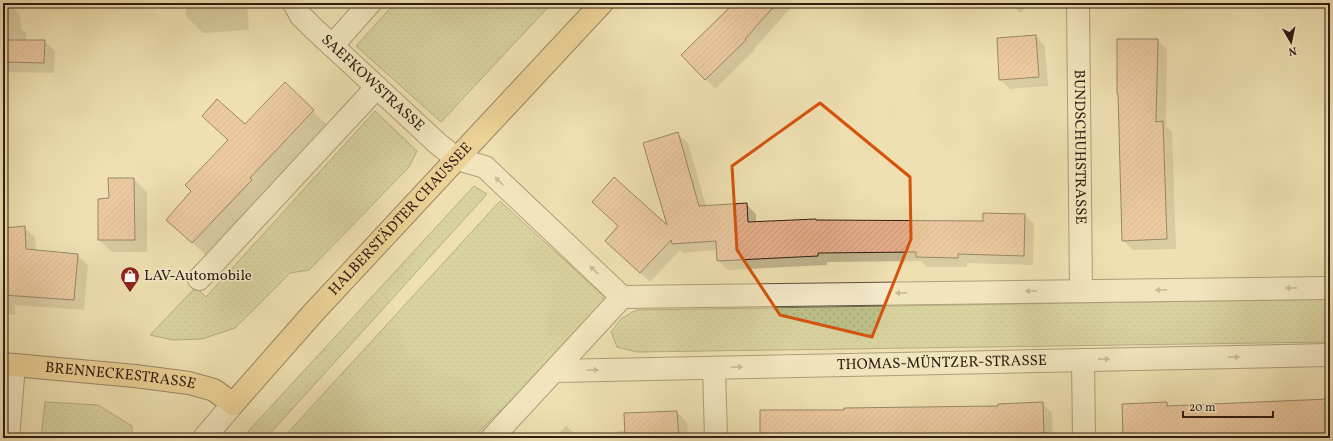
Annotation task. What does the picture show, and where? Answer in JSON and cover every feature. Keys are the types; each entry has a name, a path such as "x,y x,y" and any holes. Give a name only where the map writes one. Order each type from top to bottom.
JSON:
{"main road":[{"name":"HALBERSTÄDTER CHAUSSEE","path":"233,404 314,312 602,3"},
{"name":"BRENNECKESTRASSE","path":"9,364 135,376 189,383 214,390 233,404"}],"street":[{"name":"SAEFKOWSTRASSE","path":"294,3 301,16 332,46 457,160"},
{"path":"332,46 370,3"},
{"name":"BUNDSCHUHSTRASSE","path":"1078,3 1081,291"},
{"path":"199,279 377,87"},
{"path":"457,160 485,167 622,297 1330,288"},
{"path":"492,438 622,297"},
{"name":"THOMAS-MÜNTZER-STRASSE","path":"554,371 1330,355"},
{"path":"1082,360 1084,438"},
{"path":"8,438 9,364"},
{"path":"714,368 716,438"},
{"name":"HALBERSTÄDTER CHAUSSEE","path":"204,438 233,404"}],"highlighted area":[{"path":"820,103 910,177 911,239 872,337 780,315 737,250 732,166"}],"green space":[{"path":"395,3 552,3 441,122 356,46"},
{"path":"375,111 417,151 409,167 309,270 290,273 235,328 202,339 173,340 150,335 196,287 206,297"},
{"path":"474,186 487,194 266,438 242,438"},
{"path":"500,201 610,302 473,438 283,438"},
{"path":"1330,299 1330,342 637,352 617,347 611,332 621,319 636,310"},
{"path":"45,402 98,405 132,426 132,438 41,438"}],"building":[{"path":"734,3 777,3 745,39 746,40 705,80 681,55"},
{"path":"1036,35 1039,77 999,80 997,38"},
{"path":"1117,39 1158,39 1156,122 1163,121 1167,239 1122,241 1117,94"},
{"path":"5,40 45,40 44,63 5,62"},
{"path":"285,82 314,110 250,178 252,180 192,243 166,220 191,191 185,185 228,140 202,116 217,99 245,124"},
{"path":"678,132 699,206 747,203 748,222 816,219 983,221 983,213 1025,214 1024,256 958,254 958,258 916,257 916,252 818,253 818,256 717,261 716,241 672,244 671,240 640,273 605,241 618,226 592,202 614,177 667,225 643,143"},
{"path":"108,178 134,178 135,240 98,240 98,199 109,198"},
{"path":"25,226 26,249 78,254 74,300 3,295 3,228"},
{"path":"1328,399 1330,438 1123,438 1122,404 1167,402 1167,406"},
{"path":"1043,402 1044,438 760,438 760,410 844,410 844,408 998,406 998,404"},
{"path":"677,411 679,438 625,438 624,413"}],"place":[{"name":"LAV-Automobile","path":"130,293"}]}
